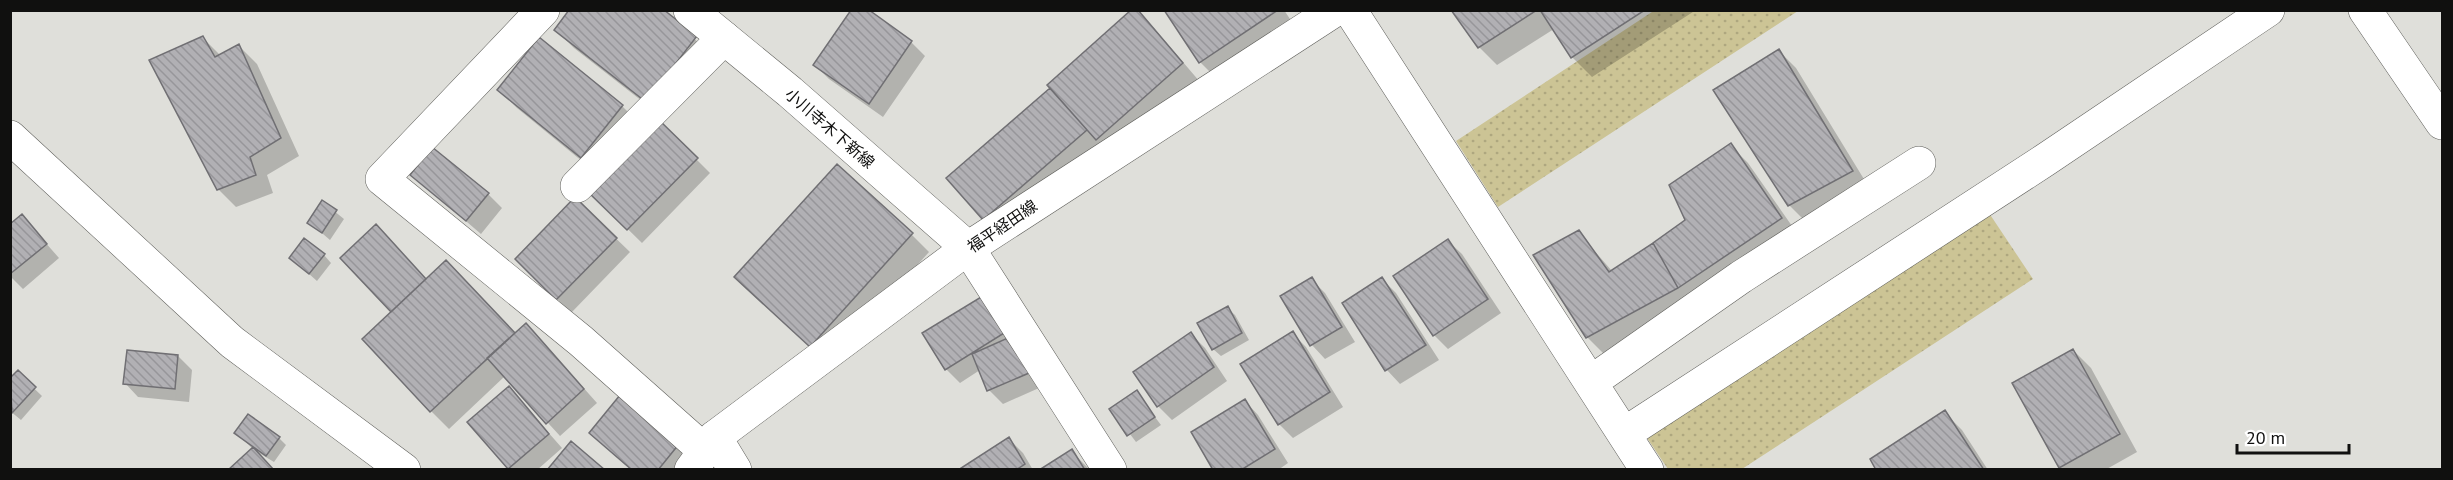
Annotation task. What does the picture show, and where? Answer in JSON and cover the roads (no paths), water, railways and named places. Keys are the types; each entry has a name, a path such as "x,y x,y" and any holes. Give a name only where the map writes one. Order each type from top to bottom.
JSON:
{"street":[{"path":"543,10 382,179 581,341 704,453 735,470"},
{"name":"小川寺木下新線","path":"690,10 790,92 968,248 1110,470"},
{"name":"福平経田線","path":"704,453 968,248 1335,10"},
{"path":"1350,10 1647,470"},
{"path":"1624,434 2045,160 2268,10"},
{"path":"2365,10 2442,123"},
{"path":"578,186 724,39"},
{"path":"10,137 232,342 404,470"},
{"path":"1591,382 1741,277 1919,164"}]}
